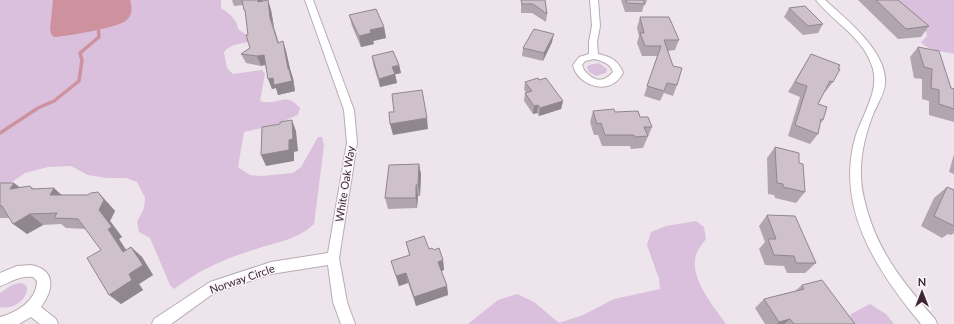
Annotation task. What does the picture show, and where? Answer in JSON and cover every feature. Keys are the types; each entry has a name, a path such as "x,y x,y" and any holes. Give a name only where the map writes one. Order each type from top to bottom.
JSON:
{"street":[{"name":"White Oak Way","path":"309,0 349,110 352,143 333,258 340,302 348,324"},
{"path":"594,0 596,26 593,42 594,56"},
{"path":"820,0 856,34 865,45 876,65 880,83 859,142 855,175 857,194 864,223 874,249 893,280 930,324"},
{"name":"Norway Circle","path":"159,324 210,288 271,268 333,258"},
{"path":"0,280 20,271 36,272 41,275 44,280 42,293 31,308 13,320 0,324"},
{"path":"31,308 51,324"}],"shaded area":[{"path":"0,0 221,0 221,8 230,14 238,29 255,41 238,44 227,49 224,52 227,68 233,74 262,70 265,74 260,101 271,102 285,99 295,103 300,108 298,115 274,125 244,132 238,167 250,175 261,176 293,173 301,167 318,137 322,137 324,146 314,224 301,234 294,237 244,253 213,265 174,289 170,285 150,238 139,232 137,222 144,208 145,198 137,182 126,178 107,178 88,175 71,166 48,167 25,173 0,190"},
{"path":"53,0 130,0 131,12 127,20 119,24 54,37 51,34 50,29"},
{"path":"888,0 954,0 954,54 932,49 924,45 921,42 927,36 925,29"},
{"path":"599,63 607,69 606,73 596,76 589,72 587,67 589,65"},
{"path":"696,221 704,227 706,239 697,252 695,271 708,299 726,324 468,324 498,300 517,294 534,302 559,323 583,315 614,299 660,289 659,279 647,245 651,232 666,226"},
{"path":"19,283 24,284 27,287 27,292 22,300 9,307 0,307 0,293 12,285"},
{"path":"870,304 886,314 894,324 849,324 851,314"}],"building":[{"path":"242,0 258,0 258,2 268,0 270,18 278,43 283,41 288,69 292,81 274,85 273,78 268,79 264,55 257,56 241,54 250,48 246,35 248,35 245,10"},
{"path":"521,0 545,0 547,14 533,4 522,4"},
{"path":"626,0 643,0 645,4 627,3"},
{"path":"876,0 898,0 929,26 906,29"},
{"path":"805,6 823,24 808,26 789,8"},
{"path":"376,9 384,27 370,30 371,33 359,36 349,15"},
{"path":"640,17 669,17 679,40 664,40 673,66 682,68 677,85 667,83 664,91 647,86 661,46 645,46 640,33 644,33"},
{"path":"534,29 554,34 544,53 523,48"},
{"path":"918,47 939,51 951,88 954,89 954,109 939,104 939,90 931,88 932,69 924,67"},
{"path":"393,51 399,65 392,67 395,74 379,79 372,56"},
{"path":"811,54 840,65 838,69 840,69 833,82 830,81 818,104 827,107 823,120 821,119 818,134 795,125 807,86 795,82"},
{"path":"538,78 539,80 546,78 563,101 540,108 538,105 534,106 525,93 532,91 525,82"},
{"path":"422,90 427,118 390,124 389,112 394,112 392,94"},
{"path":"614,109 615,112 638,111 640,117 648,117 652,127 644,127 648,136 635,137 634,135 605,135 601,123 597,124 593,111"},
{"path":"292,120 293,139 289,140 289,150 261,155 262,127"},
{"path":"775,147 799,153 799,163 803,164 805,192 783,187 783,184 777,183"},
{"path":"419,164 416,198 385,198 389,165"},
{"path":"0,183 14,183 10,189 30,186 32,189 54,188 50,195 87,195 98,192 104,200 99,210 112,227 108,229 123,252 131,247 143,265 129,274 132,280 109,295 87,258 101,250 78,219 54,218 57,213 30,214 13,224 2,206 0,206"},
{"path":"947,187 954,190 954,226 934,216"},
{"path":"767,215 795,216 816,263 796,263 794,256 774,255 768,239 776,239"},
{"path":"424,236 429,249 432,248 434,250 439,248 443,260 438,262 447,286 414,297 406,273 396,276 391,261 410,255 406,242"},
{"path":"822,280 855,324 794,324 790,319 779,322 764,299 804,289 802,285"}],"waterway":[{"path":"0,133 38,108 54,101 79,81 82,60 80,53 99,37 98,25"}]}
